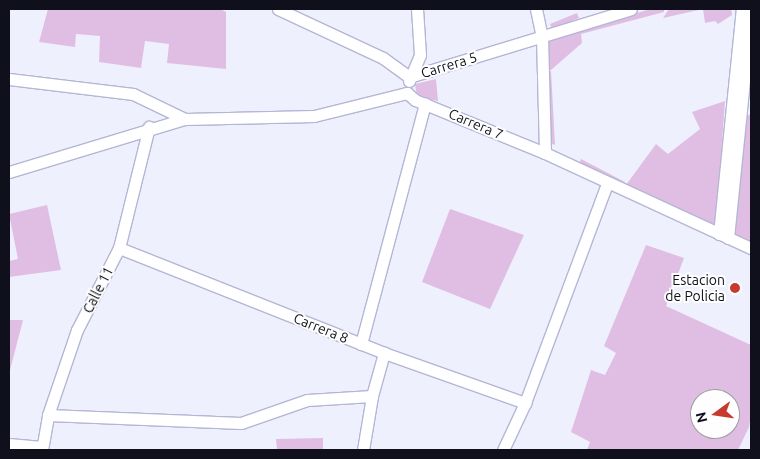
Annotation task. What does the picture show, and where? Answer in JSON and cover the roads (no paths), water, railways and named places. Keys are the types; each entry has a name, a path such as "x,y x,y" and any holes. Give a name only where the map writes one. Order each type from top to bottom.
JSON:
{"street":[{"name":"Carrera 5","path":"278,9 383,58 409,77 630,9"},
{"path":"9,172 149,127 185,119 314,116 407,92 409,77 420,55 417,9"},
{"path":"536,9 542,37 545,153"},
{"path":"741,101 742,9"},
{"path":"724,236 751,13"},
{"path":"9,79 134,94 185,119"},
{"name":"Carrera 7","path":"407,92 415,100 545,153 607,184 751,248"},
{"path":"361,344 425,103"},
{"name":"Calle 11","path":"42,448 48,415 77,330 119,248 149,127"},
{"path":"504,450 525,403 607,184"},
{"name":"Carrera 8","path":"119,248 384,353 525,403"},
{"path":"363,450 372,396 384,353"},
{"path":"48,415 241,423 307,400 372,396"},
{"path":"9,444 42,448"}],"place":[{"name":"Estacion de Policia","path":"735,288"}]}
